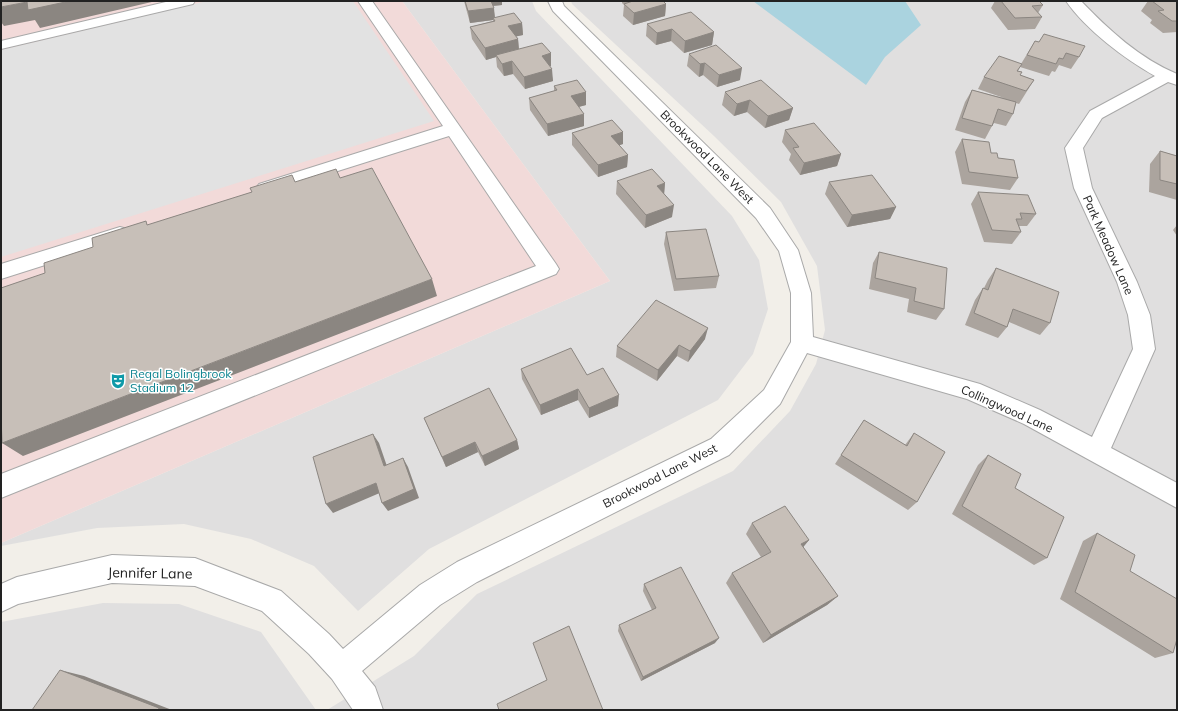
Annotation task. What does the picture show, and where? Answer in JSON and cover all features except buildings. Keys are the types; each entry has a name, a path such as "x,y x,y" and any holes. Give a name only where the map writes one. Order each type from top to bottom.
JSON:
{"street":[{"path":"1,45 188,1"},
{"path":"1,486 549,269 365,1"},
{"name":"Brookwood Lane West","path":"342,669 430,595 467,572 720,447 772,397 802,343 801,293 788,250 763,213 558,8 555,1"},
{"path":"1073,1 1106,36 1136,58 1172,78"},
{"name":"Park Meadow Lane","path":"1097,452 1144,349 1139,315 1127,282 1083,188 1074,148 1096,115 1172,78"},
{"path":"250,193 452,129"},
{"path":"1,272 139,228"},
{"name":"Collingwood Lane","path":"802,343 972,391 1032,417 1177,496"},
{"name":"Jennifer Lane","path":"1,598 17,591 112,569 195,572 271,601 319,644 342,669 364,698 368,710"}],"shaded area":[{"path":"1,1 402,1 610,281 1,543"},
{"path":"207,1 353,1 434,121 1,257 1,50"},
{"path":"402,1 532,1 536,11 732,216 759,260 768,309 753,354 718,400 429,549 358,611 314,566 251,539 184,524 97,528 1,546 1,543 610,281"},
{"path":"571,1 1177,1 1177,710 327,710 414,656 477,594 733,471 790,411 816,364 825,330 817,266 781,202 714,136 572,4"},
{"path":"103,603 179,604 261,632 316,710 1,710 1,622"}],"water":[{"path":"753,1 905,1 921,25 885,57 866,85"}],"place":[{"name":"Regal Bolingbrook Stadium 12","path":"118,381"}]}
